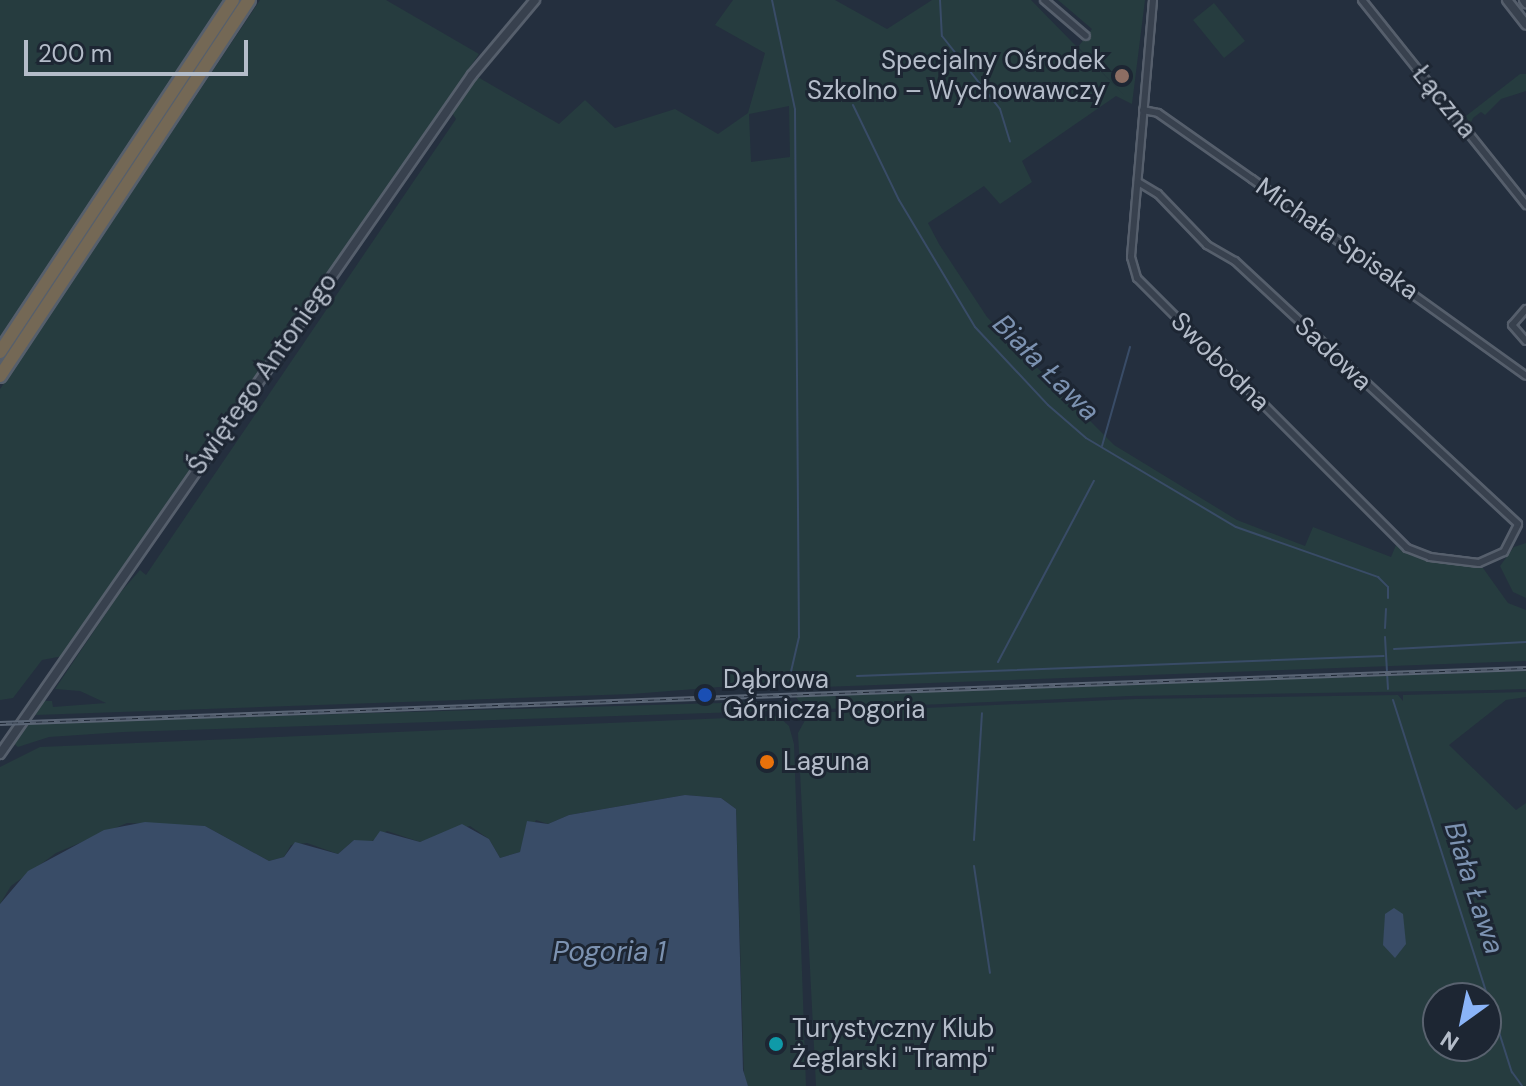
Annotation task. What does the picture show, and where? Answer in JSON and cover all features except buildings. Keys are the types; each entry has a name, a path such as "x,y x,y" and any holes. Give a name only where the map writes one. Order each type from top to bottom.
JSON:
{"highway":[{"path":"0,352 233,0"},
{"path":"0,376 249,0"}],"street":[{"name":"Świętego Antoniego","path":"0,754 472,75 535,0"},
{"path":"1044,0 1086,36"},
{"name":"Swobodna","path":"1153,0 1131,257 1137,278 1401,543 1425,556 1479,563 1504,552 1518,524"},
{"name":"Łączna","path":"1362,0 1526,205"},
{"path":"1507,0 1526,24"},
{"name":"Michała Spisaka","path":"1143,110 1158,113 1526,376"},
{"name":"Sadowa","path":"1138,182 1158,194 1209,247 1235,261 1518,524"},
{"path":"1526,309 1512,325 1526,341"},
{"path":"1518,524 1526,517"}],"green space":[{"path":"0,0 223,0 0,339"},
{"path":"260,0 386,0 479,54 63,656 42,660 13,698 0,700 0,389"},
{"path":"733,0 835,0 887,29 932,0 1031,0 1126,97 1078,47 1092,29 1058,0 1145,0 1132,104 1116,96 1022,161 1032,182 1000,204 984,186 928,223 939,244 987,317 1114,445 1237,520 1305,546 1313,527 1391,557 1396,545 1412,556 1483,568 1508,603 1526,610 1526,661 795,688 794,681 632,694 35,715 44,701 52,701 53,707 106,703 80,691 55,689 119,594 140,570 146,575 456,119 452,113 476,76 559,124 585,100 615,128 675,109 718,134 748,113 765,53 715,25","holes":["789,106 790,157 751,162 749,114"]},
{"path":"1214,3 1245,41 1224,58 1193,20"},
{"path":"1520,74 1526,74 1526,91 1501,99 1485,115 1481,112 1473,118 1470,125 1466,116"},
{"path":"1526,543 1526,598 1513,592 1500,566 1514,547"},
{"path":"1526,671 1526,689 1130,696 803,710 794,702 799,701 795,696"},
{"path":"1526,692 1526,697 1506,700 1449,745 1516,810 1526,803 1526,1086 816,1086 798,733 809,713 1136,699 1398,695 1403,701 1403,695"},
{"path":"791,701 799,710 123,732 49,737 18,747 13,743 29,723"},
{"path":"778,716 789,726 794,744 806,1086 748,1086 744,1077 736,809 721,798 685,795 569,815 548,824 536,820 520,852 500,858 489,839 470,826 420,842 387,831 366,845 354,840 338,854 307,843 291,845 284,857 269,861 205,826 127,823 56,853 11,886 0,904 0,767 40,747"}],"water":[{"name":"Pogoria 1","path":"685,795 721,798 736,809 743,1070 748,1086 0,1086 0,904 28,871 104,830 145,822 205,826 269,861 284,857 295,842 338,854 354,840 373,841 380,831 420,842 462,824 489,839 500,858 520,852 527,821 548,824 569,815"},
{"path":"1394,908 1403,914 1406,944 1395,958 1383,945 1385,914"}],"waterway":[{"path":"772,0 795,109 799,637 791,672"},
{"path":"940,0 942,36 1000,109 1010,141"},
{"name":"Biała Ława","path":"853,105 899,200 975,327 1048,405 1086,438 1236,527 1378,577 1388,587 1388,598"},
{"path":"1102,446 1130,347"},
{"path":"998,662 1094,481"},
{"name":"Biała Ława","path":"1385,628 1386,609"},
{"name":"Biała Ława","path":"1385,637 1388,689"},
{"path":"1394,649 1526,642"},
{"path":"857,676 1384,656"},
{"name":"Biała Ława","path":"1393,700 1512,1072 1522,1086"},
{"path":"974,840 982,713"},
{"path":"974,866 990,973"}],"railway":[{"path":"0,723 1526,668"}],"place":[{"name":"Specjalny Ośrodek Szkolno – Wychowawczy","path":"1122,76"},
{"name":"Dąbrowa Górnicza Pogoria","path":"705,695"},
{"name":"Laguna","path":"767,762"},
{"name":"Turystyczny Klub Żeglarski \"Tramp\"","path":"776,1044"}]}
